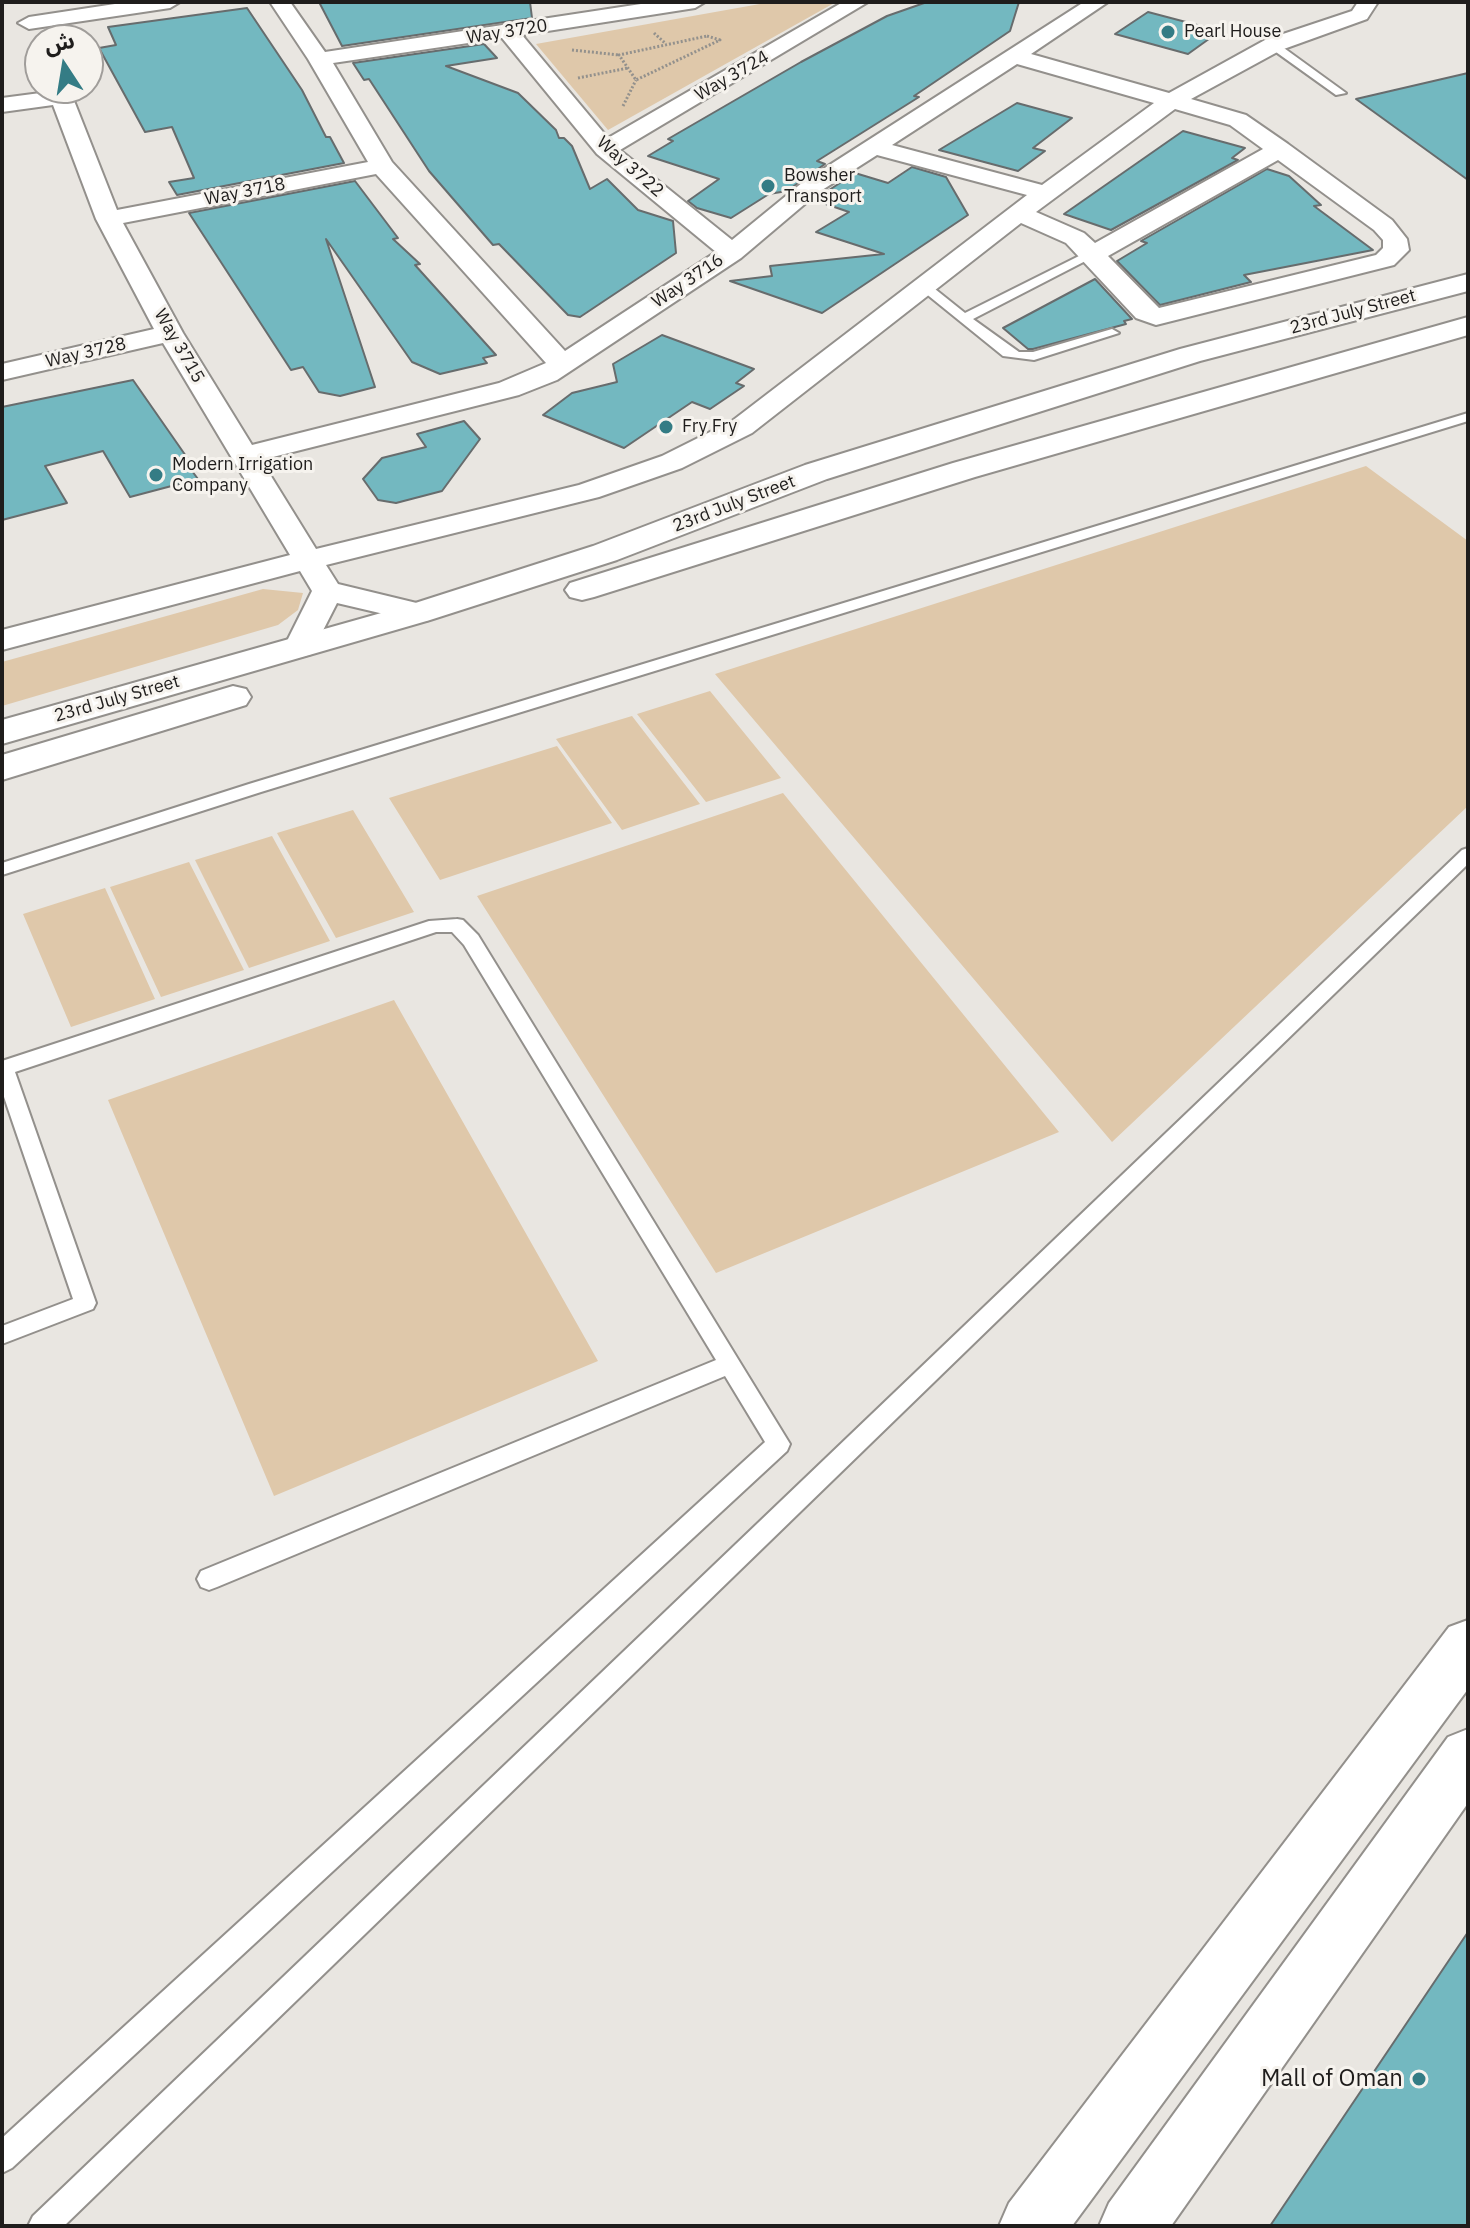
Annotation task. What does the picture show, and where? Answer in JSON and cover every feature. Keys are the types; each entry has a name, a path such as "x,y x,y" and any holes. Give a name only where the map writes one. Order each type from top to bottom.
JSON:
{"main road":[{"path":"1190,355 1305,311 1468,266"},
{"name":"23rd July Street","path":"2,732 418,613 605,553 816,472 1190,355 1468,282"},
{"path":"964,470 1203,390 1468,312"},
{"name":"23rd July Street","path":"2,768 964,470 1468,326"},
{"path":"964,470 1225,408 1468,343"},
{"path":"1032,2226 1468,1645"},
{"path":"1132,2226 1468,1756"}],"street":[{"path":"20,2 29,23 170,2"},
{"path":"280,2 319,59 382,166 563,365"},
{"name":"Way 3720","path":"319,59 509,33 695,2"},
{"name":"Way 3724","path":"605,149 858,2"},
{"path":"2,640 307,559 589,491 672,462 742,427 1019,213 1173,100 1273,45 1360,15 1368,2"},
{"name":"Way 3716","path":"245,455 509,389 563,365 732,253 811,187 1013,56 1086,4"},
{"name":"Way 3722","path":"509,33 605,149 732,253"},
{"path":"1013,56 1238,120 1383,225 1395,239 1396,250 1385,260 1156,317 1145,312 1075,238 1019,213"},
{"path":"2,105 24,100"},
{"name":"Way 3715","path":"64,104 108,219 170,333 327,591"},
{"path":"874,147 1046,193"},
{"path":"1093,254 1280,149"},
{"name":"Way 3718","path":"108,219 382,166"},
{"name":"Way 3728","path":"2,372 170,333"},
{"path":"300,647 327,591 418,613"}],"lane":[{"path":"1273,45 1340,93"},
{"path":"964,319 1093,254"},
{"path":"925,288 1008,353 1019,356 1034,356 1112,333"},
{"path":"2,869 300,774 1468,417"},
{"path":"43,2226 1468,854"},
{"path":"2,1335 85,1303 3,1069 435,926 457,925 471,940 779,1444 2,2158"},
{"path":"209,1579 730,1364"}],"path":[{"path":"649,29 666,44"},
{"path":"572,50 619,55 707,36 720,40 636,80 623,106"},
{"path":"619,55 636,80"},
{"path":"575,79 628,68"}],"shaded area":[{"path":"771,2 836,2 608,130 536,44"},
{"path":"1366,466 1468,541 1468,806 1112,1142 715,674"},
{"path":"263,589 303,593 298,610 278,625 2,706 2,662"},
{"path":"710,691 781,778 706,802 637,714"},
{"path":"632,716 700,804 622,830 556,739"},
{"path":"557,746 612,823 440,880 389,798"},
{"path":"783,793 1059,1132 716,1273 477,896"},
{"path":"353,810 414,912 336,938 277,833"},
{"path":"272,836 330,941 249,968 195,860"},
{"path":"189,862 244,970 161,997 110,887"},
{"path":"105,888 155,999 71,1027 23,914"},
{"path":"394,1000 598,1361 274,1496 108,1100"}],"building":[{"path":"319,2 530,2 532,18 342,46"},
{"path":"927,2 1019,2 1010,31 914,96 919,97 817,161 825,164 787,191 769,194 731,218 697,208 688,201 719,179 648,156 673,141 668,139 801,62 887,16"},
{"path":"247,8 302,90 326,137 330,137 344,163 177,195 169,182 194,178 172,127 145,132 104,57 104,47 116,45 108,27"},
{"name":"Pearl House","path":"1148,12 1220,31 1188,54 1115,34"},
{"path":"484,44 497,58 446,66 518,93 556,130 559,138 564,138 572,146 590,189 607,179 638,210 673,221 676,253 580,317 568,315 499,244 493,245 429,171 369,79 364,80 353,63"},
{"path":"1468,73 1468,180 1356,99"},
{"path":"1017,103 1072,118 1033,148 1045,151 1018,171 939,150"},
{"path":"1183,131 1245,148 1232,158 1238,160 1111,230 1064,214"},
{"path":"912,167 946,177 968,215 822,313 730,281 772,276 770,266 884,254 816,232 849,212 814,200 855,173 888,183"},
{"path":"1267,169 1289,176 1321,205 1314,206 1373,250 1244,275 1251,282 1160,305 1117,261 1147,243 1141,241"},
{"path":"355,181 398,238 393,239 420,264 415,265 496,355 483,358 487,363 440,374 412,362 326,239 375,387 340,396 319,392 303,367 291,370 189,213"},
{"path":"1095,279 1132,319 1124,321 1126,324 1033,349 1028,349 1003,328"},
{"path":"662,335 754,369 736,383 744,386 710,409 692,402 624,448 543,415 572,393 617,382 613,364"},
{"path":"133,380 195,469 192,471 198,479 130,497 103,451 45,466 67,503 2,520 2,407"},
{"path":"464,421 480,439 442,491 396,503 378,500 363,479 382,458 426,447 417,434"},
{"name":"Mall of Oman","path":"1468,1932 1468,2226 1270,2226"}],"place":[{"name":"Pearl House","path":"1168,32"},
{"name":"Bowsher Transport","path":"768,186"},
{"name":"Fry Fry","path":"666,427"},
{"name":"Modern Irrigation Company","path":"156,475"},
{"name":"Mall of Oman","path":"1419,2079"}]}
